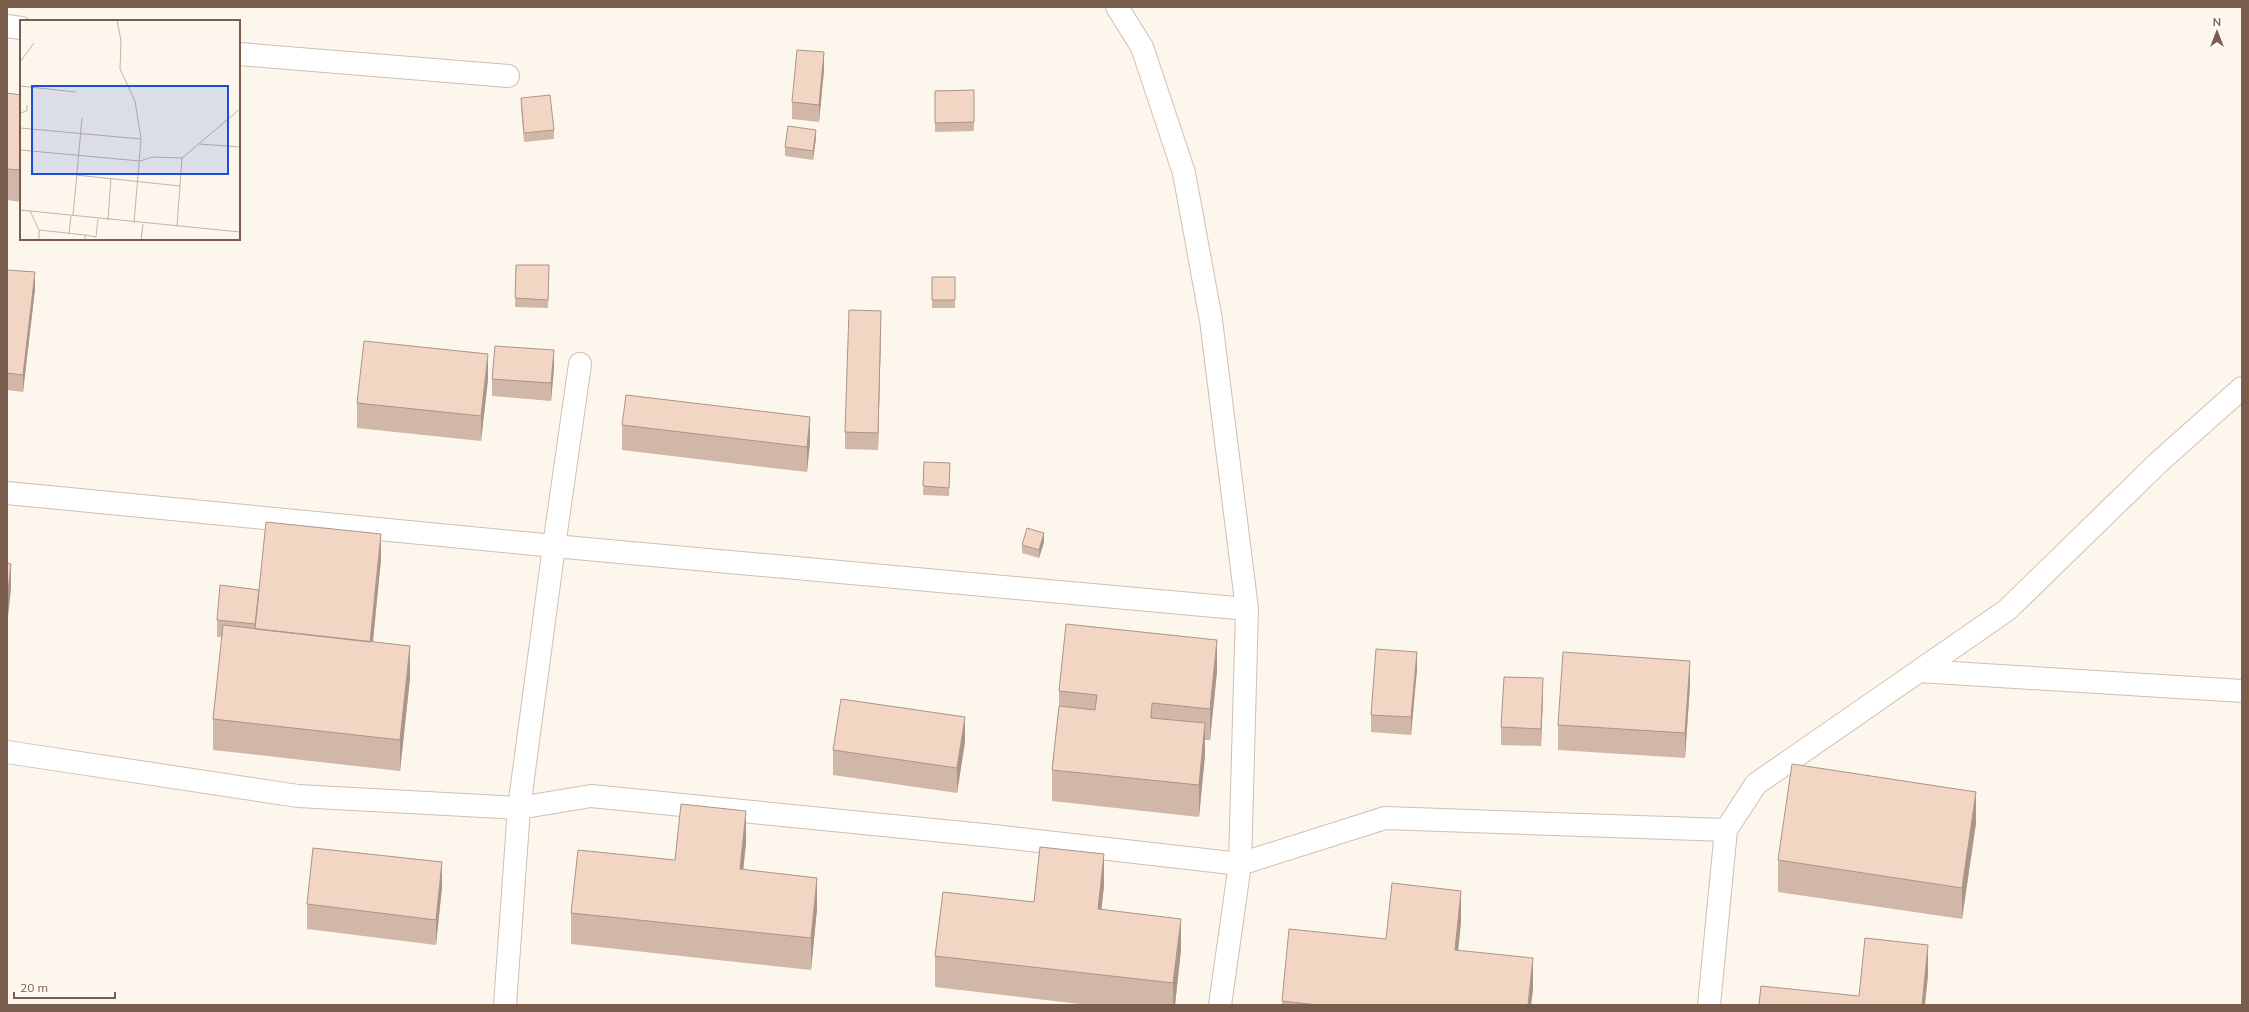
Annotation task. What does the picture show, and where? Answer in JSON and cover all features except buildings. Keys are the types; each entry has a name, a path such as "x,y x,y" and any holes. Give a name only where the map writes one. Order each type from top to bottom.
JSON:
{"street":[{"path":"1117,7 1142,47 1184,173 1211,320 1247,609 1240,864 1220,1005"},
{"path":"7,26 20,28"},
{"path":"240,54 508,76"},
{"path":"505,1005 519,808 580,364"},
{"path":"1709,1005 1726,830 1756,784 2007,610 2159,462 2242,388"},
{"path":"7,493 554,546 1247,609"},
{"path":"1919,671 2242,691"},
{"path":"7,752 298,796 519,808 590,796 978,835 1240,864 1385,818 1726,830"}]}
